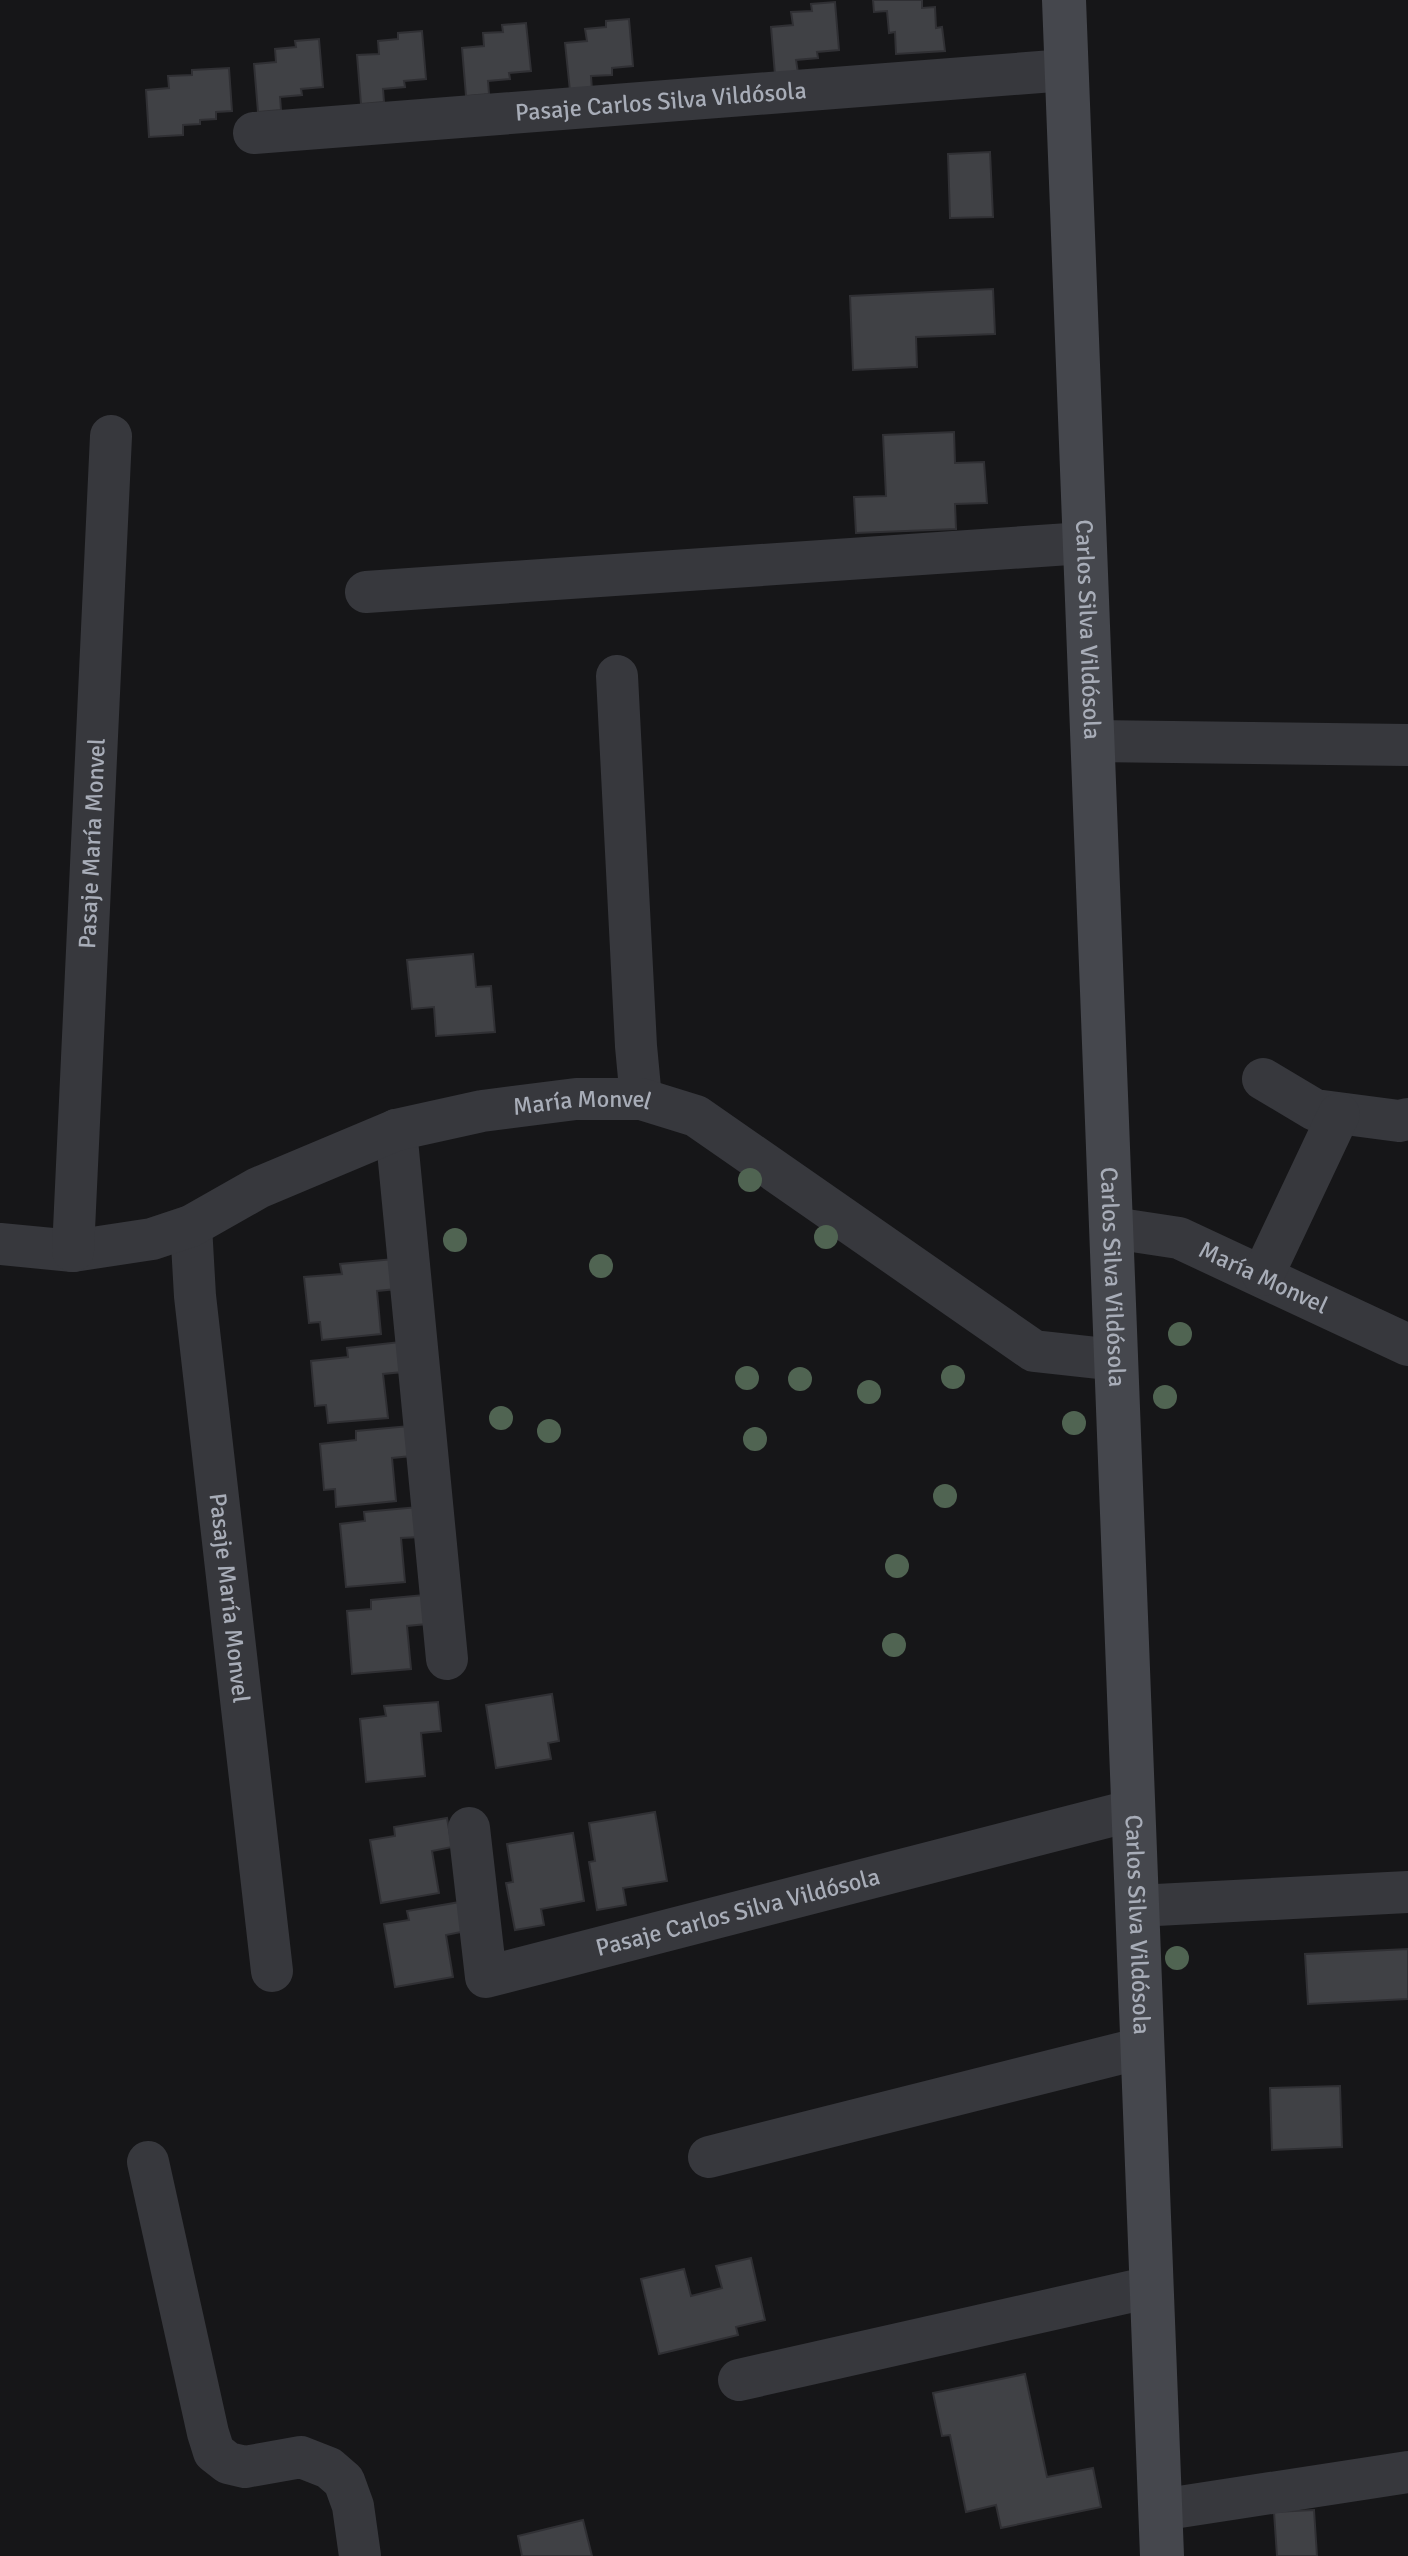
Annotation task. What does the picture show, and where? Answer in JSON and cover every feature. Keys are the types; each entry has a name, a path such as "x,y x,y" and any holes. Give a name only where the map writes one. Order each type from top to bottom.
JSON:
{"street":[{"name":"Carlos Silva Vildósola","path":"1064,0 1162,2556"},
{"name":"Pasaje Carlos Silva Vildósola","path":"254,133 1066,70"},
{"name":"Pasaje María Monvel","path":"73,1251 111,436"},
{"path":"366,592 1084,543"},
{"path":"617,676 641,1099"},
{"path":"1093,741 1408,745"},
{"path":"1263,1079 1315,1110 1399,1121 1408,1119"},
{"name":"María Monvel","path":"0,1244 73,1251 152,1239 191,1226 258,1188 396,1130 482,1111 576,1099 641,1099 696,1116 1034,1351 1116,1360"},
{"path":"1263,1275 1339,1114"},
{"path":"396,1130 447,1659"},
{"name":"Pasaje María Monvel","path":"191,1226 195,1296 272,1971"},
{"name":"María Monvel","path":"1113,1228 1179,1238 1408,1345"},
{"name":"Pasaje Carlos Silva Vildósola","path":"469,1828 486,1977 1134,1810"},
{"path":"1137,1906 1408,1892"},
{"path":"709,2157 1142,2048"},
{"path":"148,2162 214,2452 228,2463 245,2467 301,2457 329,2468 344,2481 353,2506 360,2556"},
{"path":"739,2380 1151,2287"},
{"path":"1160,2510 1408,2472"}],"building":[{"path":"873,0 922,0 922,8 935,7 936,28 942,27 945,51 896,54 895,32 889,33 887,11 874,12"},
{"path":"835,2 839,50 817,52 818,58 796,60 798,73 775,75 771,27 793,25 791,12 812,11 811,4"},
{"path":"629,19 633,66 612,68 612,75 591,76 592,90 570,91 565,43 587,41 585,29 606,27 606,21"},
{"path":"526,23 531,71 509,73 510,79 488,81 489,94 466,96 462,48 484,46 483,33 503,32 502,25"},
{"path":"422,31 426,79 404,81 405,87 383,89 384,102 361,104 357,55 379,54 378,41 398,39 398,33"},
{"path":"319,39 323,87 301,89 302,95 280,97 281,110 258,112 254,64 276,62 275,49 296,47 295,41"},
{"path":"229,68 232,111 216,112 216,119 200,120 200,124 183,125 183,135 149,137 146,90 169,88 168,76 192,75 192,70"},
{"path":"990,152 993,217 950,218 948,154"},
{"path":"993,289 995,334 916,337 917,367 853,370 850,296"},
{"path":"954,432 955,463 984,462 987,503 955,504 956,529 856,533 854,497 886,496 883,435"},
{"path":"473,954 476,987 491,986 495,1032 436,1036 434,1007 412,1009 407,960"},
{"path":"394,1259 397,1289 377,1291 381,1334 322,1340 320,1322 309,1323 304,1277 342,1274 340,1264"},
{"path":"400,1342 403,1372 383,1374 388,1418 328,1423 326,1405 315,1406 311,1361 348,1357 347,1348"},
{"path":"409,1426 412,1456 392,1458 396,1501 336,1507 335,1489 324,1490 320,1444 356,1440 356,1431"},
{"path":"418,1507 421,1537 401,1538 405,1582 346,1587 340,1524 365,1521 364,1512"},
{"path":"424,1595 427,1624 407,1626 411,1669 352,1674 347,1611 371,1609 371,1600"},
{"path":"552,1694 559,1741 548,1743 551,1759 496,1768 486,1705"},
{"path":"438,1702 441,1731 421,1733 425,1776 366,1782 360,1719 386,1716 384,1706"},
{"path":"655,1812 667,1881 623,1888 626,1905 597,1910 589,1862 595,1861 589,1823"},
{"path":"447,1818 452,1847 432,1851 439,1893 381,1903 370,1840 395,1836 394,1827"},
{"path":"573,1833 584,1901 541,1909 544,1925 515,1930 506,1883 513,1882 507,1844"},
{"path":"460,1902 466,1931 446,1935 453,1977 395,1987 384,1924 409,1920 407,1911"},
{"path":"1408,1949 1408,1999 1308,2004 1305,1954"},
{"path":"1340,2086 1342,2147 1272,2150 1270,2088"},
{"path":"751,2258 765,2320 736,2327 738,2335 659,2354 641,2279 684,2269 691,2296 722,2288 716,2266"},
{"path":"1025,2374 1047,2477 1093,2468 1101,2507 1001,2528 996,2505 966,2512 950,2435 942,2436 933,2393"},
{"path":"1314,2510 1317,2556 1277,2556 1274,2512"},
{"path":"583,2520 592,2556 522,2556 518,2536"}]}
